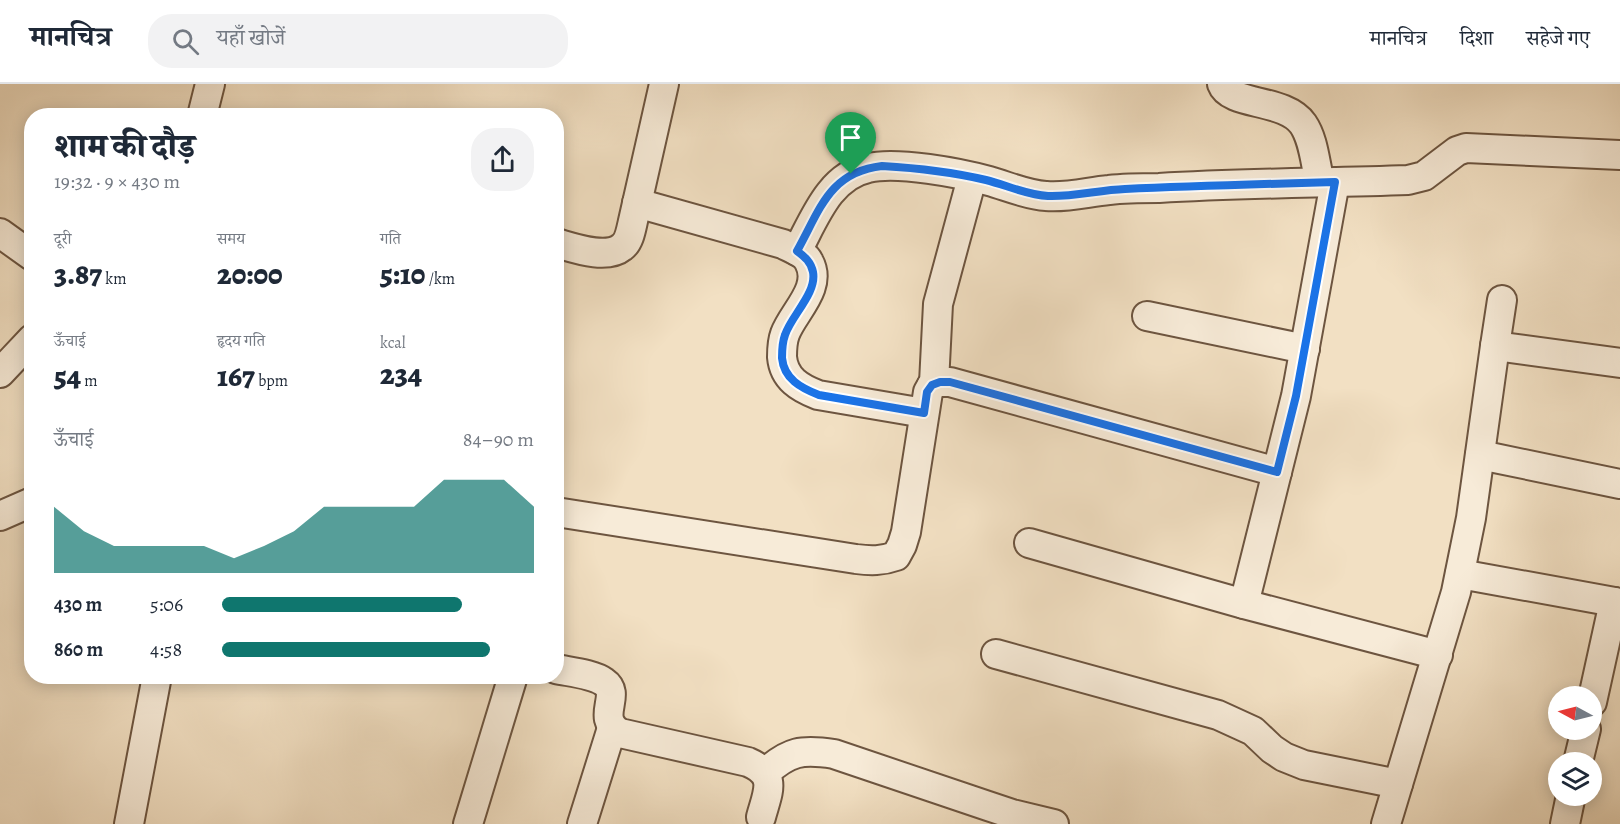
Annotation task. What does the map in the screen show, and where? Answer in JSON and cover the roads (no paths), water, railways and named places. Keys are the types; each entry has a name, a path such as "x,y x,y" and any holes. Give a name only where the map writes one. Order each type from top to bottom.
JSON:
{"street":[{"path":"204,108 210,84"},
{"path":"564,245 587,251 612,253 623,247 629,236 664,84"},
{"path":"1222,84 1231,95 1269,104 1294,115 1303,124 1327,182 1305,349 1296,396 1244,604"},
{"path":"797,251 838,183 851,174 867,168 882,166 907,167 972,178 1044,196 1059,197 1110,190 1408,180 1424,176 1457,151 1466,148 1620,155"},
{"path":"564,513 864,560 885,560 897,556 906,532 927,392 934,383 938,304 972,178"},
{"path":"637,203 783,244 797,251 809,260 813,274 811,287 785,334 782,348 783,365 790,379 802,388 819,395 924,413"},
{"path":"0,233 24,250"},
{"path":"1386,824 1438,655 1460,574 1472,518 1502,300"},
{"path":"1147,316 1305,349"},
{"path":"1495,346 1620,363"},
{"path":"0,373 24,348"},
{"path":"932,385 950,382 1277,472"},
{"path":"1480,455 1620,484"},
{"path":"0,516 24,506"},
{"path":"1029,543 1244,604 1438,655"},
{"path":"1460,574 1617,602 1596,686"},
{"path":"996,654 1218,716 1253,731 1284,757 1304,765 1398,784"},
{"path":"564,671 598,679 607,684 611,697 608,713 612,728 629,736 758,766 769,780 761,817"},
{"path":"129,824 155,684"},
{"path":"468,824 511,684"},
{"path":"582,824 612,728"},
{"path":"765,773 778,761 791,754 809,751 834,754 1008,819 1053,824"},
{"path":"1564,824 1568,806"}]}
